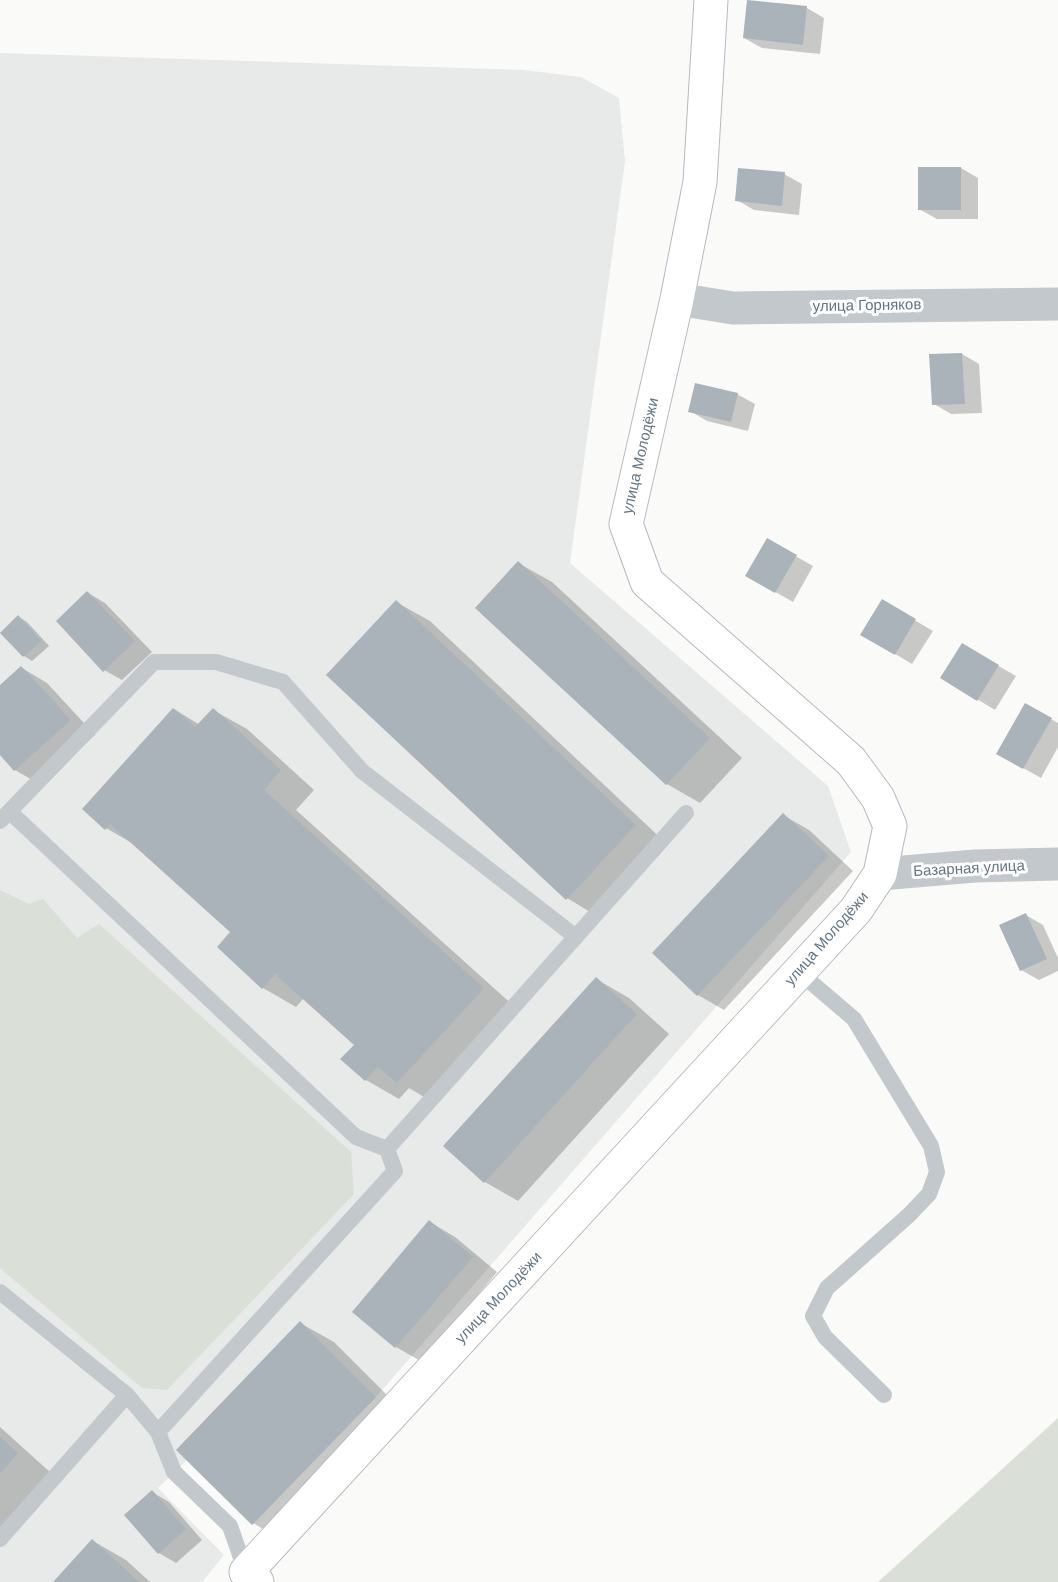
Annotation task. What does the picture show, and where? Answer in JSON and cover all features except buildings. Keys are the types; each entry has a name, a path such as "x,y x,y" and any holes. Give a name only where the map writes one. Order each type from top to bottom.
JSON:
{"main road":[{"name":"улица Молодёжи","path":"252,1577 856,910 880,874 890,826 878,798 851,761 647,582 626,524 677,299 700,182 711,0"}],"street":[{"name":"улица Горняков","path":"677,299 733,308 1058,304"},
{"name":"Базарная улица","path":"880,874 975,866 1058,864"}],"lane":[{"path":"158,1432 395,1172 387,1149 356,1137 5,816 154,662 216,662 282,682 362,771 576,937"},
{"path":"387,1149 686,813"},
{"path":"799,972 854,1019 931,1146 937,1172 930,1194 827,1288 813,1316 825,1337 884,1395"},
{"path":"0,1292 127,1395 158,1432 174,1472 230,1526 252,1577"},
{"path":"0,1539 127,1395"}],"shaded area":[{"path":"0,53 524,70 581,77 619,98 625,161 570,563 828,786 851,852 376,1397 252,1525 187,1460 158,1488 224,1555 202,1582 0,1582"},
{"path":"0,890 29,904 43,899 77,938 99,924 351,1152 354,1194 167,1390 142,1388 0,1268"},
{"path":"1058,1418 1058,1582 878,1582 988,1482"}]}
